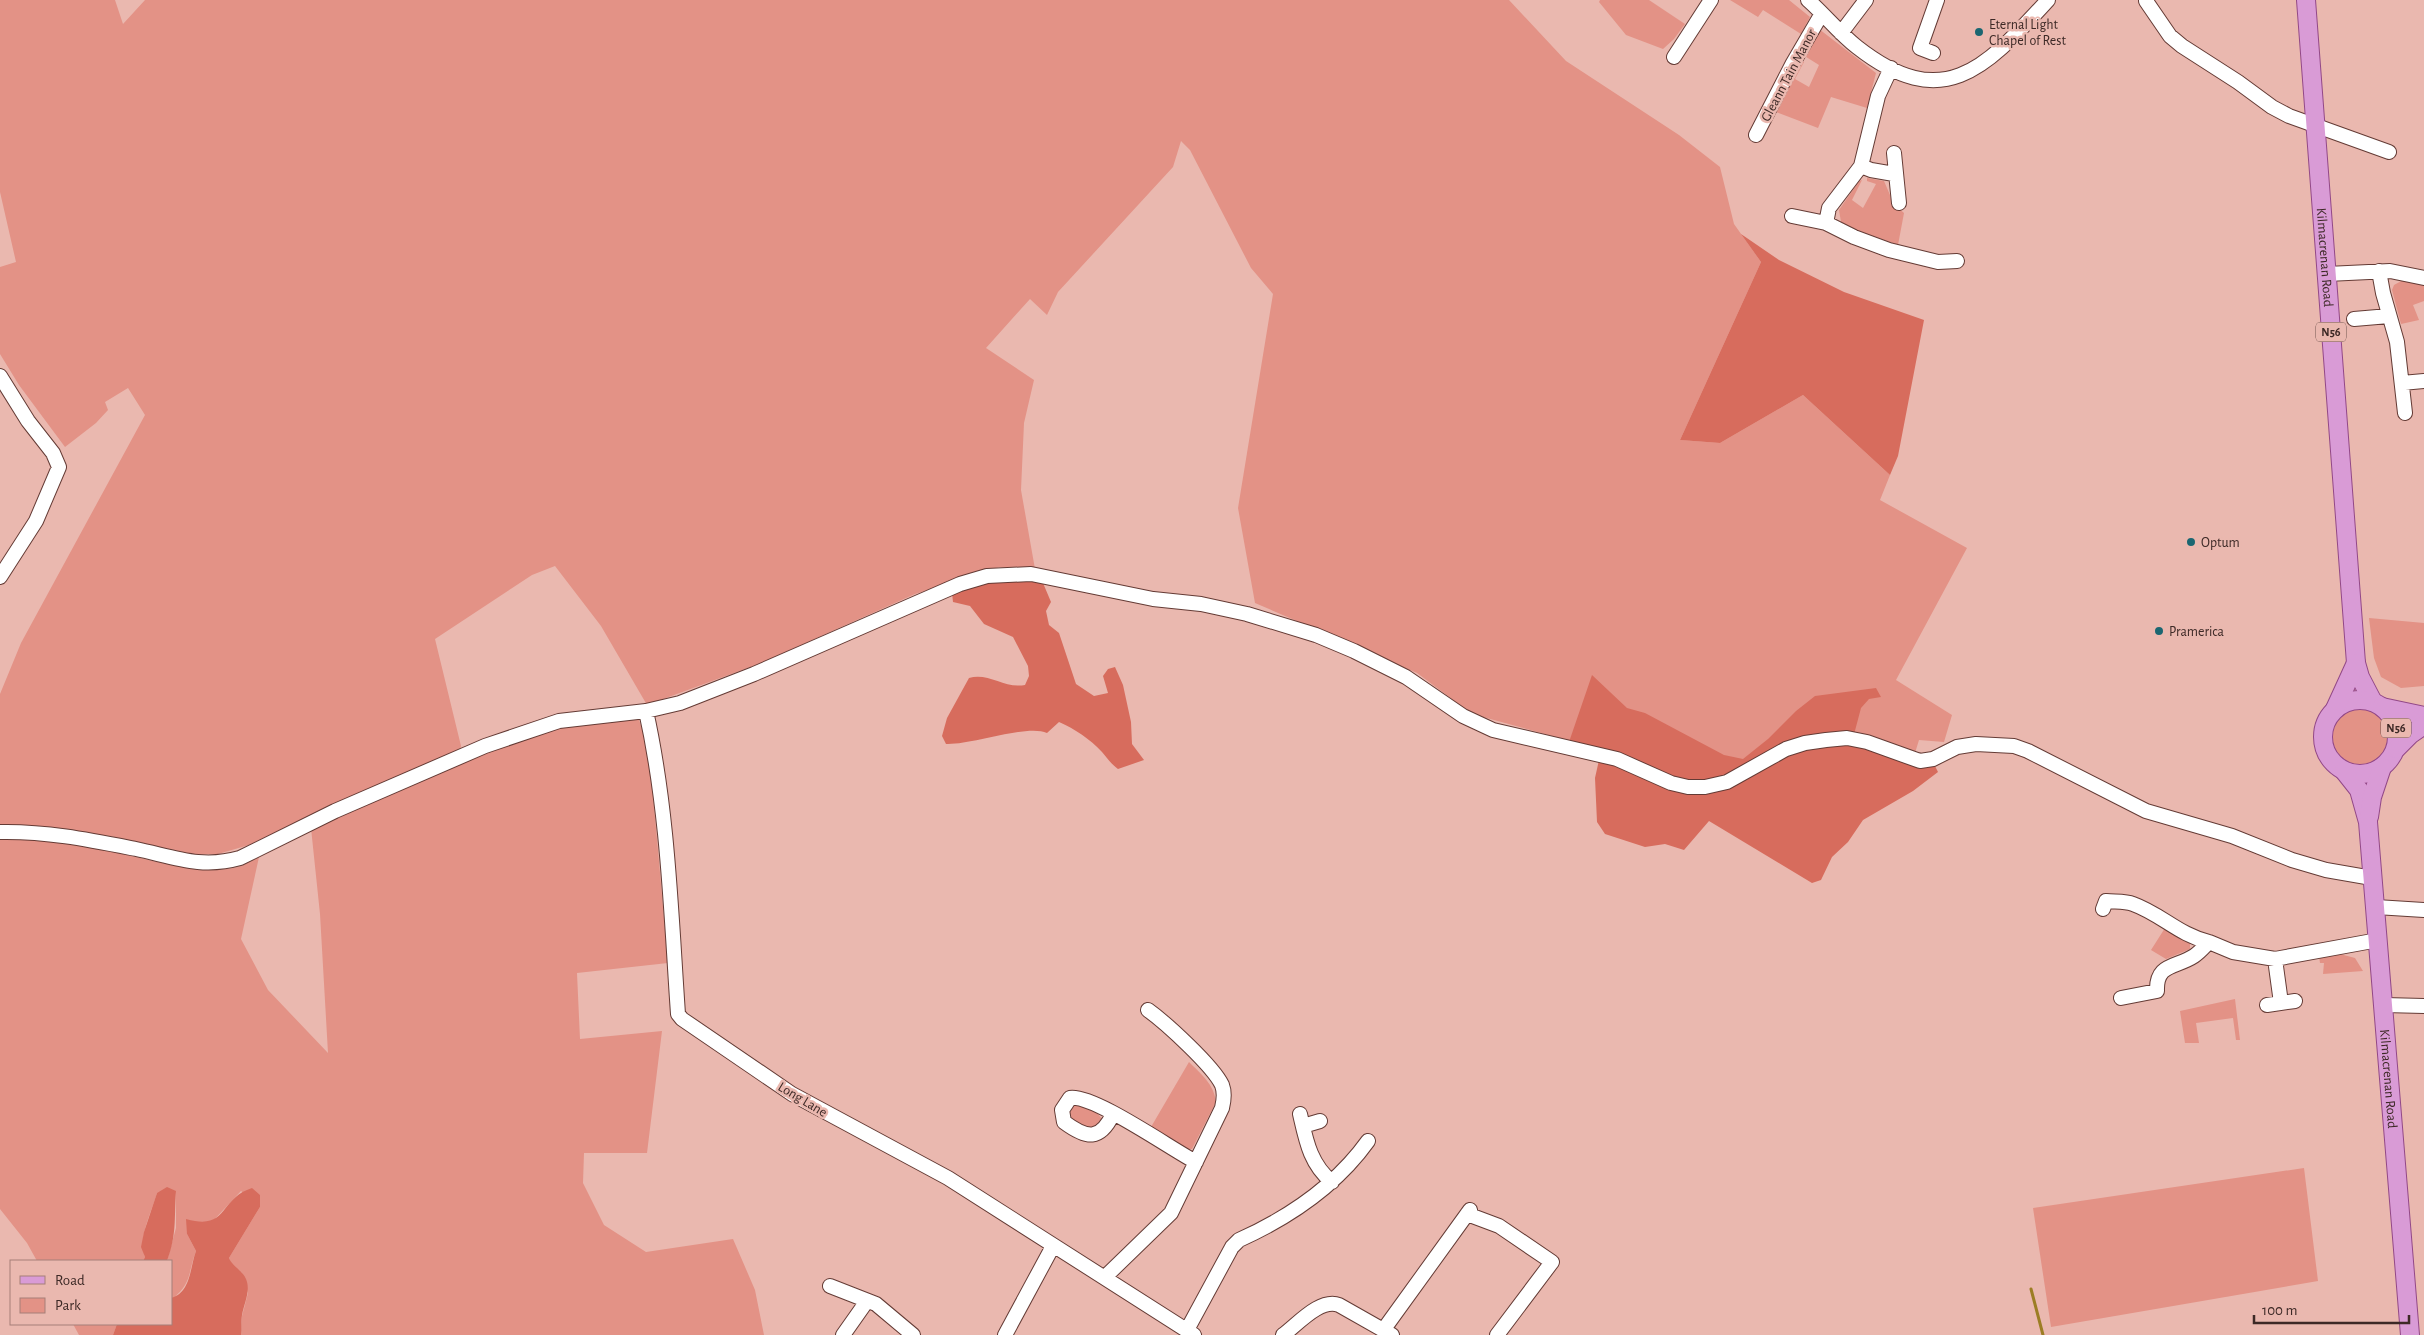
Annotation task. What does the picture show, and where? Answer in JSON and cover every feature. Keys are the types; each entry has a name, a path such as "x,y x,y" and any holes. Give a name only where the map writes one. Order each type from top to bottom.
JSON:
{"main road":[{"name":"Kilmacrenan Road","path":"2306,0 2356,663"},
{"name":"N56","path":"2356,663 2360,677 2377,704 2395,723 2397,733 2396,749"},
{"name":"N56","path":"2344,771 2331,761 2322,740 2325,724 2335,709 2356,663"},
{"name":"N56","path":"2335,709 2353,700 2424,716"},
{"name":"N56","path":"2382,767 2406,738 2424,725"},
{"name":"Kilmacrenan Road","path":"2368,822 2372,797 2382,767"},
{"path":"2344,771 2366,774 2382,767"},
{"name":"Kilmacrenan Road","path":"2344,771 2359,790 2368,822 2410,1335"}],"street":[{"path":"1674,57 1711,0"},
{"name":"Gleann Tain Manor","path":"1808,0 1841,33 1872,57 1891,68 1934,80 1967,74 1982,66 2002,49 2048,0"},
{"path":"1841,33 1866,0"},
{"path":"1933,53 1920,48 1938,0"},
{"path":"2146,1 2170,36 2272,107 2316,126 2389,152"},
{"name":"Gleann Tain Manor","path":"1756,135 1793,63 1821,15"},
{"path":"1826,223 1829,208 1861,166 1878,96 1891,68"},
{"path":"1894,153 1894,174 1898,203"},
{"path":"1861,166 1871,170 1894,174"},
{"path":"1792,216 1826,223 1854,237 1889,250 1938,262 1957,261"},
{"path":"2379,271 2397,342 2405,413"},
{"path":"2327,274 2379,271 2404,272 2423,276"},
{"path":"2354,320 2389,316"},
{"path":"0,376 27,419 54,453 59,467 36,521 0,577"},
{"path":"2402,383 2424,382"},
{"path":"0,832 32,831 69,836 193,862 224,863 266,846 335,811 509,737 559,721 646,712 717,690 960,584 987,576 1031,574 1154,598 1200,604 1247,614 1295,628 1354,651 1406,677 1463,716 1493,730 1618,759 1671,783 1688,787 1705,787 1727,782 1786,749 1805,743 1826,740 1848,738 1867,742 1920,761 1933,759 1957,747 1976,744 2014,746 2028,750 2146,811 2232,836 2292,860 2326,870 2372,878"},
{"name":"Long Lane","path":"646,712 661,801 678,1014 682,1020 792,1094 948,1178 1190,1332"},
{"path":"2103,909 2106,901 2131,903 2152,913 2177,931 2195,939 2209,942 2233,952 2275,959 2378,940"},
{"path":"2376,907 2424,910"},
{"path":"2121,998 2157,991 2157,979 2162,970 2193,957 2209,942"},
{"path":"2275,959 2274,1004 2295,1001"},
{"path":"2384,1004 2424,1006"},
{"path":"1105,1277 1166,1218 1196,1162 1222,1108 1224,1099 1222,1086 1184,1042 1164,1022 1148,1010"},
{"path":"1114,1114 1196,1162"},
{"path":"1320,1121 1301,1120 1308,1149 1314,1162 1332,1182"},
{"path":"1190,1332 1232,1247 1239,1240 1298,1209 1332,1182 1368,1141"},
{"path":"1284,1335 1319,1308 1329,1303 1339,1305 1388,1332 1468,1212 1499,1226 1552,1262 1497,1335"},
{"path":"1005,1335 1053,1246"},
{"path":"830,1286 876,1304 913,1335"},
{"path":"843,1335 867,1301"}],"green space":[{"path":"0,0 115,0 123,24 145,0 1509,0 1566,61 1679,135 1720,167 1734,224 1761,262 1680,440 1720,443 1803,395 1890,475 1880,500 1967,548 1896,680 1952,715 1944,742 1919,740 1915,753 1723,776 1581,744 1472,714 1417,673 1255,603 1238,508 1273,294 1251,268 1190,150 1181,141 1173,167 1058,292 1047,315 1030,299 986,348 1034,380 1024,423 1021,490 1035,569 999,567 915,594 761,663 647,705 601,626 555,566 532,575 435,639 461,746 460,750 249,845 218,854 192,854 110,836 35,827 0,827 0,694 21,643 145,415 128,388 105,402 108,410 96,423 65,447 19,385 0,354 0,267 16,262 0,192"},
{"path":"1600,0 1649,0 1685,24 1674,39 1663,49 1626,35 1599,2"},
{"path":"1730,0 1789,0 1810,17 1801,34 1763,10 1758,17"},
{"path":"1819,29 1876,73 1867,108 1831,97 1818,128 1776,112 1800,61 1804,62 1795,79 1809,87 1819,65 1803,55"},
{"path":"1867,178 1884,181 1892,205 1895,205 1904,213 1898,245 1848,227 1841,222 1839,210 1859,181 1862,180 1852,200 1863,208 1876,184 1867,181"},
{"path":"2405,279 2424,285 2424,301 2413,305 2419,320 2401,324 2392,290 2394,285"},
{"path":"2369,618 2424,623 2424,686 2401,688 2381,677 2374,658"},
{"path":"2361,706 2373,708 2383,715 2390,725 2392,737 2390,749 2383,759 2373,766 2361,768 2349,766 2339,759 2332,749 2330,737 2332,725 2339,715 2349,708"},
{"path":"638,717 649,749 668,963 577,973 580,1039 662,1031 647,1153 584,1153 583,1183 604,1225 646,1252 733,1239 755,1290 764,1335 241,1335 242,1316 248,1293 242,1273 233,1267 229,1258 260,1207 241,1191 212,1222 203,1223 187,1234 196,1251 186,1283 172,1299 172,1260 167,1260 176,1228 176,1191 157,1193 144,1233 144,1260 36,1260 27,1243 0,1209 0,839 38,839 62,842 168,864 205,869 238,867 259,857 241,939 268,990 328,1053 320,914 311,828 477,754 563,726"},
{"path":"2165,928 2190,942 2190,949 2166,959 2151,950"},
{"path":"2340,954 2355,958 2363,971 2323,974 2324,963 2320,963 2319,956"},
{"path":"2235,999 2240,1040 2236,1040 2233,1018 2196,1023 2199,1043 2185,1043 2180,1011"},
{"path":"1189,1062 1210,1085 1216,1102 1192,1149 1184,1149 1151,1127"},
{"path":"1079,1102 1097,1113 1103,1120 1090,1132 1069,1118 1068,1107"},
{"path":"2304,1168 2318,1281 2051,1327 2033,1208"},
{"path":"74,1325 117,1325 113,1335 79,1335"}],"shaded area":[{"path":"1741,234 1779,260 1844,292 1924,320 1898,456 1890,475 1803,395 1720,443 1680,440 1761,262"},
{"path":"1018,579 1043,583 1051,602 1046,611 1049,625 1059,633 1076,684 1094,696 1108,693 1103,676 1108,669 1115,667 1123,685 1131,722 1132,744 1144,760 1118,769 1087,739 1059,722 1047,733 1027,731 946,744 942,736 947,718 969,678 983,677 1018,686 1025,685 1029,676 1028,666 1013,637 984,624 970,606 953,602 952,593 990,581"},
{"path":"1592,675 1627,708 1645,713 1724,755 1743,759 1815,696 1876,688 1881,697 1869,699 1861,708 1852,742 1934,764 1938,772 1913,791 1863,820 1848,842 1832,857 1821,880 1812,883 1709,821 1684,850 1665,844 1645,847 1605,834 1597,822 1595,778 1601,751 1569,742"},
{"path":"167,1187 176,1191 172,1243 167,1260 144,1260 145,1257 141,1247 144,1232 157,1193"},
{"path":"252,1188 260,1195 260,1207 229,1258 244,1276 247,1284 241,1335 113,1335 117,1325 172,1325 172,1298 178,1295 186,1285 196,1251 187,1234 186,1219 200,1222 210,1221 217,1217 241,1193"}],"waterway":[{"path":"2031,1289 2043,1335"}],"place":[{"name":"Eternal Light Chapel of Rest","path":"1979,32"},
{"name":"Optum","path":"2191,542"},
{"name":"Pramerica","path":"2159,631"}]}
